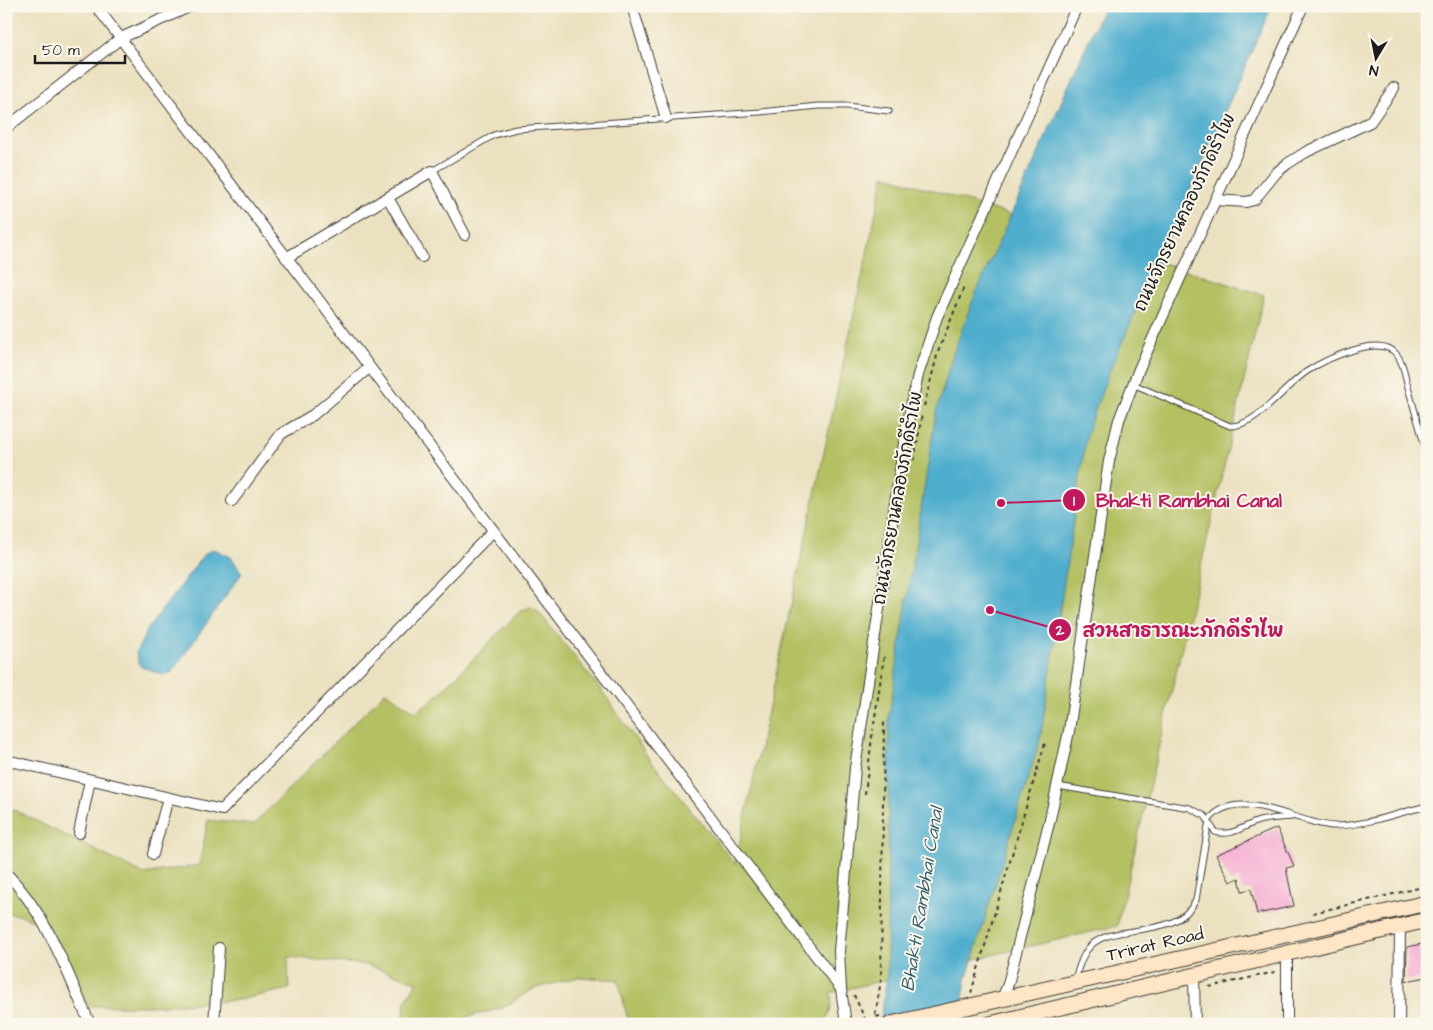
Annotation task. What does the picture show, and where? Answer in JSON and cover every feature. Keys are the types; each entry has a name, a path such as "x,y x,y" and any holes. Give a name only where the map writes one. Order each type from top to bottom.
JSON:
{"main road":[{"name":"Trirat Road","path":"891,1024 976,998 1002,998 1427,903"},
{"path":"990,1024 1427,920"}],"street":[{"path":"96,6 841,989"},
{"path":"6,128 121,38 191,6"},
{"path":"632,6 666,118"},
{"path":"846,1024 841,989 839,951 855,768 906,430 918,374 938,317 1077,6"},
{"path":"1002,998 1008,984 1069,732 1109,461 1119,420 1133,384 1303,6"},
{"path":"1215,200 1246,202 1254,200 1276,173 1287,164 1306,152 1370,122 1394,88"},
{"path":"286,258 432,171 465,235"},
{"path":"388,198 422,257"},
{"path":"232,501 281,434 313,415 369,368"},
{"path":"6,760 222,810 493,531"},
{"path":"79,834 90,780"},
{"path":"153,854 168,798"},
{"path":"6,873 30,902 50,936 90,1024"},
{"path":"1398,1024 1400,927"},
{"path":"214,1024 219,948"},
{"path":"1287,954 1287,1024"},
{"path":"1194,975 1195,1024"}],"lane":[{"path":"432,171 504,131 818,106 847,106 889,111"},
{"path":"1133,384 1230,426 1238,426 1255,416 1306,372 1324,361 1363,347 1382,346 1393,349 1401,363 1427,454"},
{"path":"1057,786 1190,808 1209,820 1215,832 1222,834 1229,834 1258,822 1275,818 1295,817"},
{"path":"1074,982 1086,951 1093,944 1107,937 1174,922 1190,911 1196,900 1209,820 1214,812 1234,806 1251,805 1280,811 1315,824 1337,826 1427,806"}],"path":[{"name":"ถนนจักรยานคลองภักดีรำไพ","path":"912,469 938,352 964,287"},
{"path":"864,800 885,649"},
{"path":"875,1017 881,980 884,719"},
{"path":"976,998 1045,743"},
{"path":"1314,913 1427,886"},
{"path":"1209,987 1275,972"},
{"path":"852,991 865,1019"}],"green space":[{"path":"884,175 1264,295 1117,926 830,993 832,1001 830,1010 827,1018 821,1024 629,1024 618,980 579,977 533,989 503,1008 467,1017 464,1024 403,1024 405,1002 417,982 367,965 288,957 289,989 238,1000 150,1006 86,1006 50,929 24,916 6,913 6,806 143,874 199,865 208,820 253,825 385,692 416,712 439,694 520,611 530,607 537,610 602,691 648,757 735,864"}],"water":[{"path":"1104,6 1272,6 1109,372 1087,432 1040,740 966,980 959,1024 880,1024 887,977 889,716 936,412 954,351 973,300"},
{"path":"214,549 231,557 242,573 172,672 163,675 140,666 136,653 147,630 204,554"}],"building":[{"path":"1277,828 1294,866 1286,868 1294,906 1257,914 1251,889 1242,891 1239,878 1230,882 1216,855"},
{"path":"1427,943 1427,977 1406,981 1407,947"}],"place":[{"name":"Bhakti Rambhai Canal","path":"1001,503"},
{"name":"สวนสาธารณะภักดีรำไพ","path":"990,610"}]}
